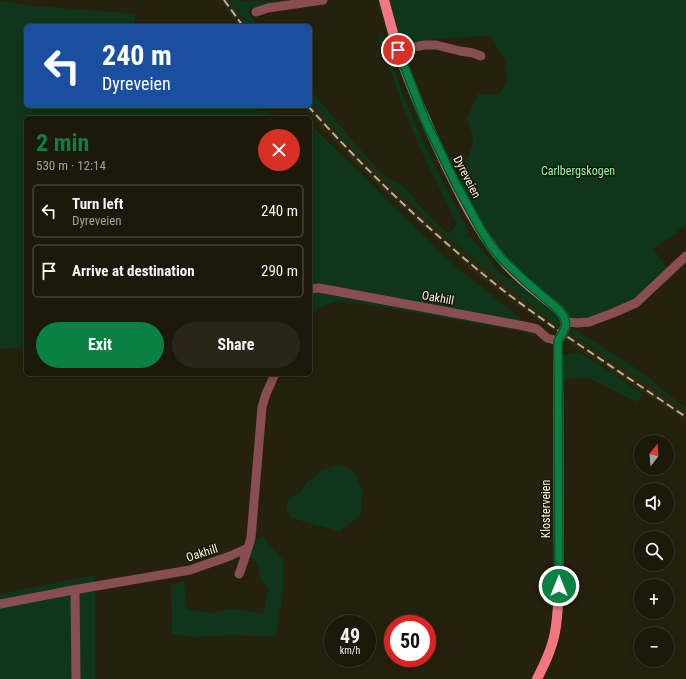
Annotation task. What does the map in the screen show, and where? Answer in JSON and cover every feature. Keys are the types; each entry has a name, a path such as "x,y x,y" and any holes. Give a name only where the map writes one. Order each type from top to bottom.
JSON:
{"main road":[{"name":"Dyreveien","path":"384,0 398,50 426,122 456,184 480,228 502,259 559,310 567,322"},
{"path":"559,339 567,322"},
{"name":"Klosterveien","path":"537,679 548,656 558,613 559,339"}],"street":[{"path":"256,12 268,8 323,0"},
{"path":"398,50 424,45 436,45 481,56"},
{"path":"567,322 589,322 636,303 686,256"},
{"name":"Oakhill","path":"312,289 319,288 524,326 537,329 547,338 559,339"},
{"path":"238,574 251,538 262,406 274,376"},
{"name":"Oakhill","path":"0,604 190,570 248,548"},
{"path":"75,590 76,679"}],"shaded area":[{"path":"220,0 229,0 247,24 238,24"},
{"path":"312,104 363,158 420,214 466,254 561,327 558,334 511,301 469,268 360,168 305,108 312,108"},
{"path":"568,333 586,343 686,411 686,421 563,338"}],"green space":[{"path":"0,0 24,5 136,14 134,24 24,24 24,108 251,108 281,116 24,116 24,347 0,349"},
{"path":"229,0 312,0 250,9 248,12 257,24 247,24"},
{"name":"Carlbergskogen","path":"389,0 686,0 686,224 653,249 669,270 638,299 617,310 580,320 572,318 501,254 481,224 461,187 460,180 472,146 473,137 467,118 478,94 499,95 507,79 505,59 490,36 445,38 401,43"},
{"path":"380,1 393,48 391,48 378,4"},
{"path":"380,30 418,131 469,231 466,236 473,239 499,272 506,278 517,280 554,310 561,319 561,327 513,291 421,214 351,147 312,104 312,91 379,171 403,186 426,213 445,231 448,232 453,230 456,223 406,115 381,43 372,42 380,39"},
{"path":"393,53 395,53 421,121 420,122 418,121"},
{"path":"312,126 456,267 518,316 538,339 527,333 515,330 345,301 335,302 318,309 312,314"},
{"path":"423,126 473,225 471,226 441,170 422,128"},
{"path":"479,235 511,275 502,269 492,259 477,237"},
{"path":"575,330 648,377 661,389 686,407 686,411 586,343 568,333"},
{"path":"580,352 643,394 637,402 589,378 564,379 563,355"},
{"path":"338,465 353,470 363,491 360,516 340,531 290,517 286,508 289,497 300,493 308,481 315,477 321,470"},
{"path":"262,536 283,560 283,593 275,637 233,635 191,637 172,634 171,585 184,581 187,610 211,613 232,608 263,614 269,589 260,579 258,563 250,557 251,544"},
{"path":"95,575 95,679 0,679 0,594"}],"railway":[{"path":"224,0 242,24"},
{"path":"310,108 378,180 427,226 478,270 548,323 686,417"}],"route":[{"path":"398,50 426,122 475,221 502,259 559,310 567,322 558,341 559,586"}]}
